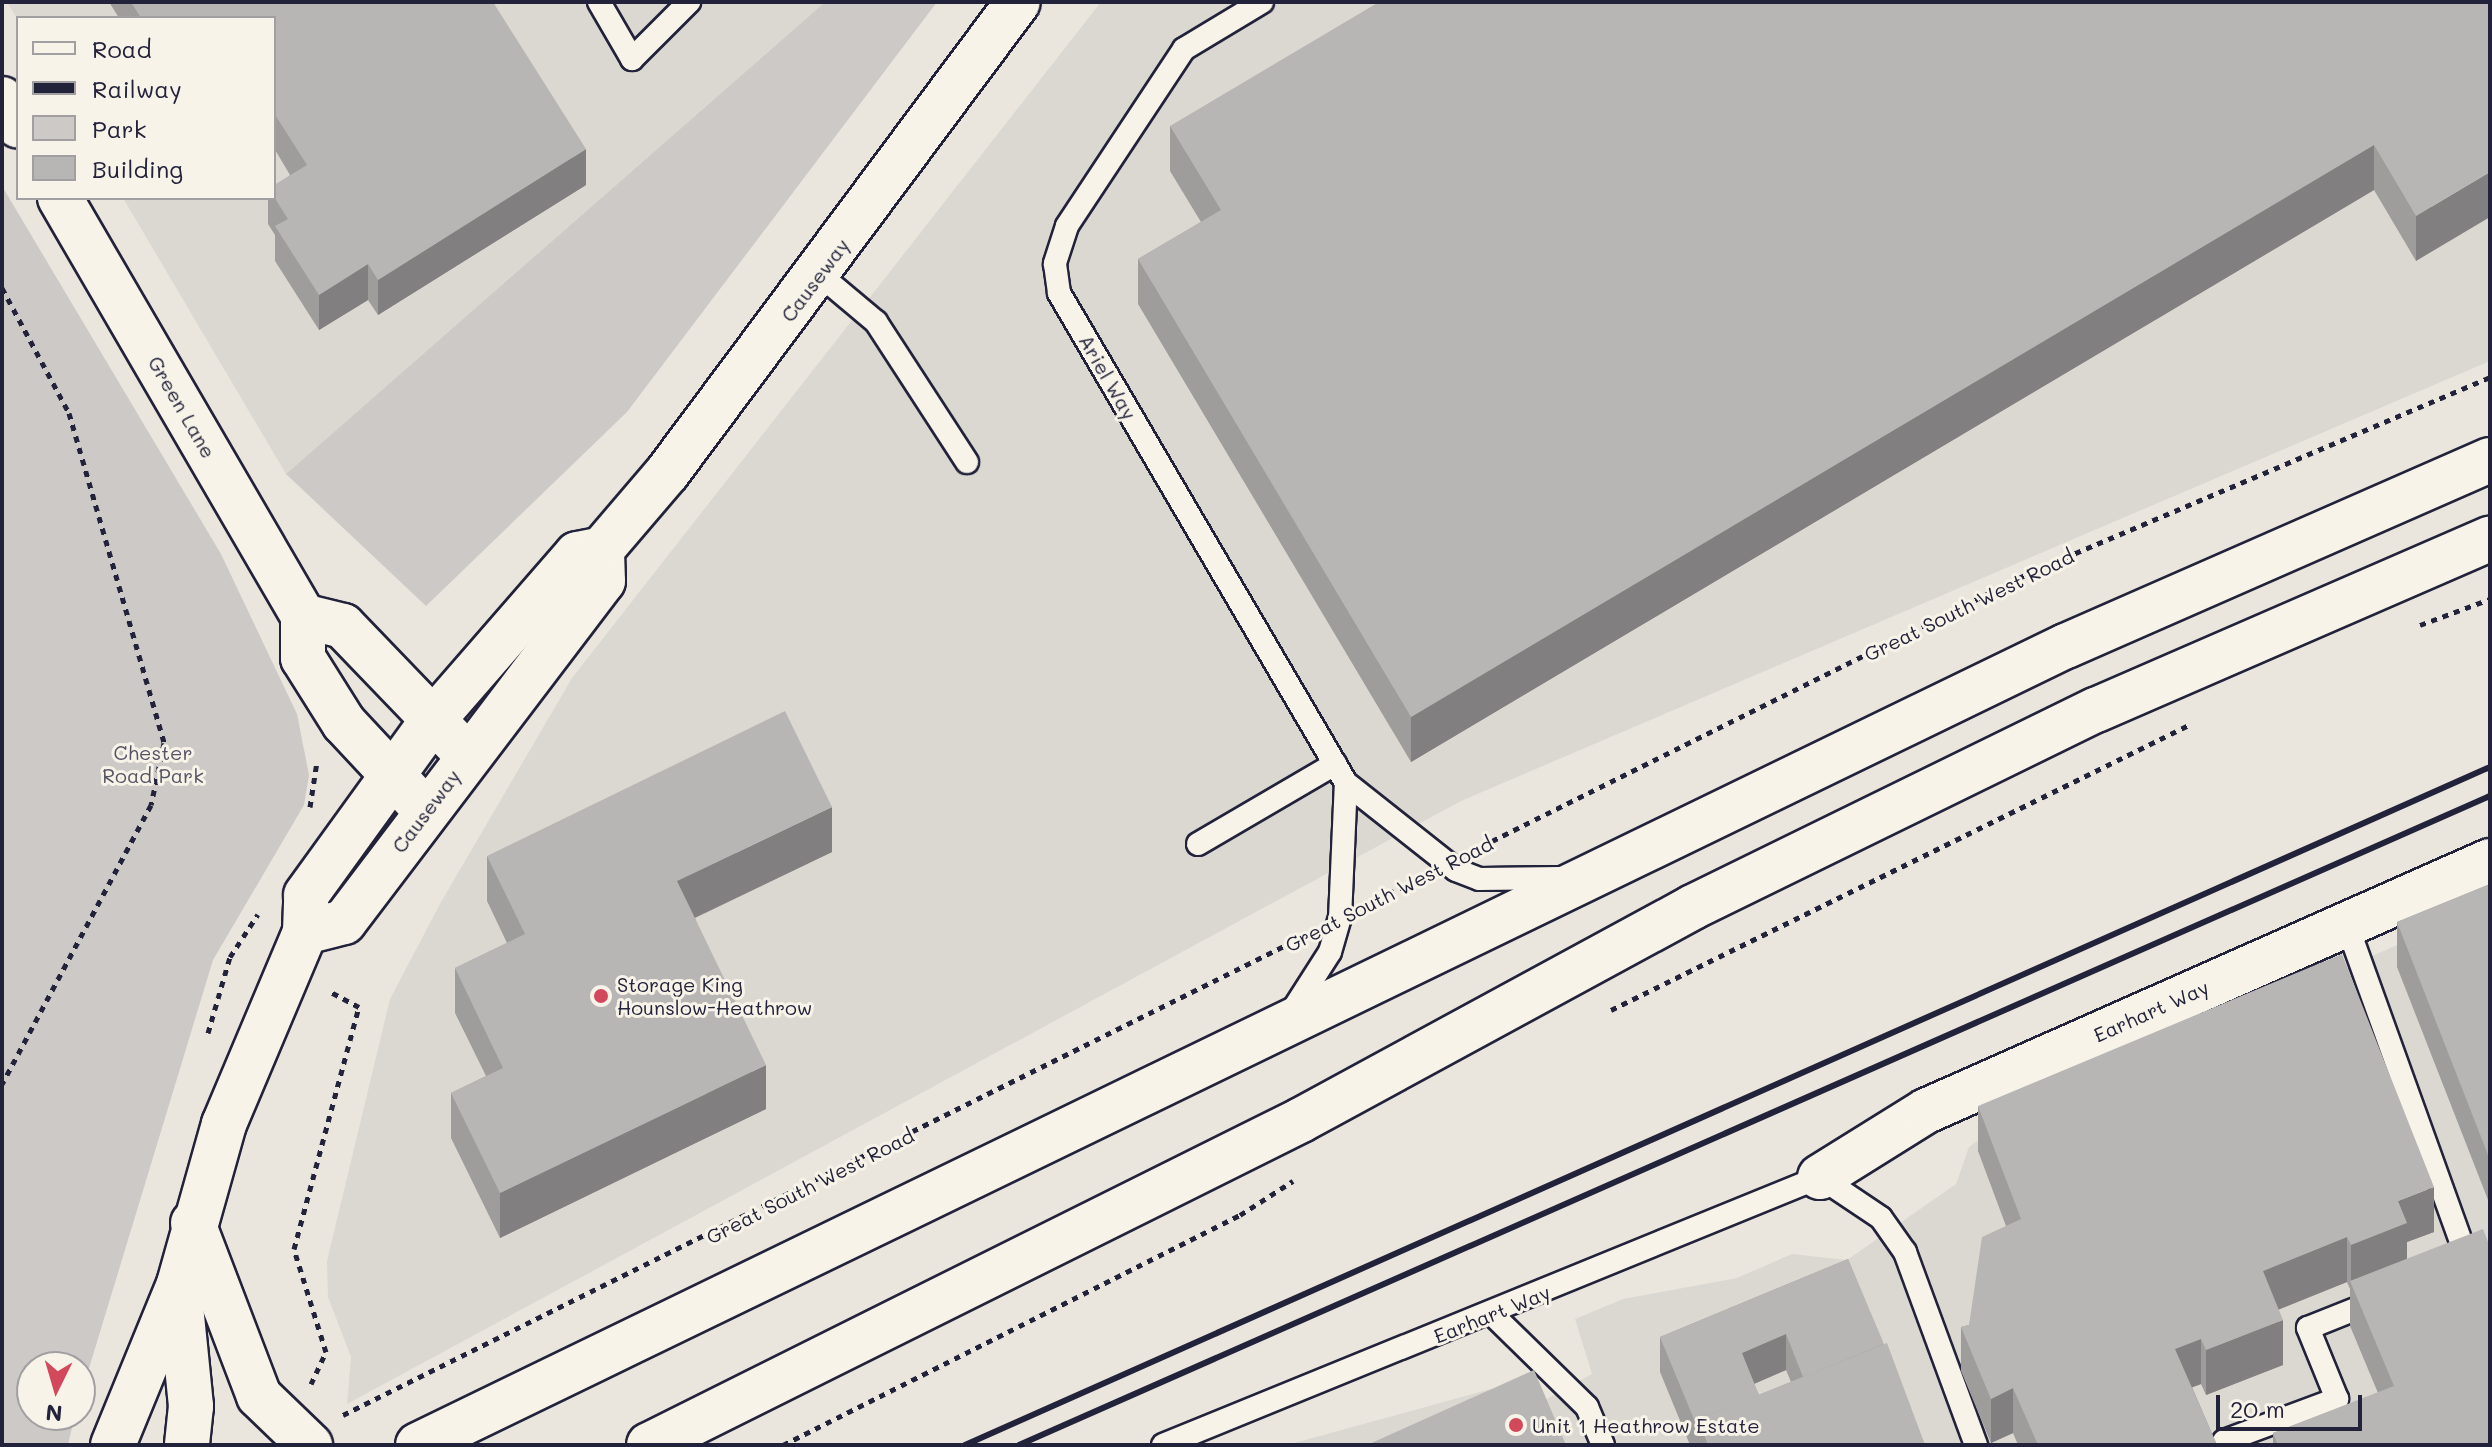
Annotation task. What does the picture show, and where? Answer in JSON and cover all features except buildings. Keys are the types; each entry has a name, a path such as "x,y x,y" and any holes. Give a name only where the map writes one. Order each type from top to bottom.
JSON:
{"main road":[{"name":"Causeway","path":"113,1445 179,1284 193,1223 224,1124 305,932 306,895 388,773 432,721 577,554 602,549 820,275 1018,2"},
{"path":"2,99 16,123"},
{"name":"Green Lane","path":"61,200 303,616"},
{"path":"418,1445 1278,1033 1594,875 2066,646 2490,460"},
{"path":"649,1445 1301,1120 1706,900 2096,710 2490,539"},
{"name":"Causeway","path":"305,932 344,922 425,810 603,581 602,549"},
{"path":"425,810 344,723 303,658 303,616 343,626 467,755"},
{"name":"Earhart Way","path":"1820,1177 1926,1111 2490,861"},
{"path":"193,1223 259,1396 322,1431"},
{"name":"Causeway","path":"179,1284 191,1406 187,1445"}],"lane":[{"path":"599,2 632,59 689,2"},
{"name":"Ariel Way","path":"1262,2 1184,49 1067,226 1055,264 1059,293 1340,774 1448,863 1479,879 1594,875"},
{"path":"820,275 876,322 967,462"},
{"path":"1198,844 1340,774 1340,918 1330,952 1278,1033"},
{"path":"2347,925 2472,1261 2445,1272"},
{"path":"1820,1177 1881,1218 1905,1252 1976,1445"},
{"name":"Earhart Way","path":"1163,1445 1494,1316 1820,1177"},
{"path":"2224,1441 2337,1399 2308,1328 2404,1289"},
{"path":"1494,1316 1587,1407 1603,1445"}],"path":[{"path":"2,288 69,413 164,743 151,805 2,1084"},
{"name":"Great South West Road","path":"322,1431 2031,572 2490,377"},
{"path":"2406,630 2490,599"},
{"path":"1607,1012 2200,720"},
{"path":"301,1397 325,1367 326,1352 294,1249 359,1007"},
{"path":"783,1445 1240,1215 1306,1173"}],"shaded area":[{"path":"7,2 825,2 286,474 124,200 276,200 276,16 16,17"},
{"path":"1101,2 2490,2 2490,361 1461,801 347,1404 351,1357 328,1297 327,1261 390,999 441,902 572,678"},
{"path":"2490,903 2490,1445 1287,1445 1491,1389 1534,1406 1592,1374 1575,1319 1623,1299 1737,1278 1792,1254 1847,1260 1956,1184 1969,1147 2004,1122"}],"green space":[{"path":"825,2 937,2 627,412 426,606 286,474"},
{"name":"Chester Road Park","path":"2,186 221,554 297,714 309,775 304,805 213,960 94,1351 16,1351 16,1431 71,1431 68,1445 2,1445"}],"railway":[{"path":"965,1445 2490,767"},
{"path":"1019,1445 2490,796"}],"place":[{"name":"Storage King Hounslow-Heathrow","path":"601,996"},
{"name":"Unit 1 Heathrow Estate","path":"1516,1425"}]}
